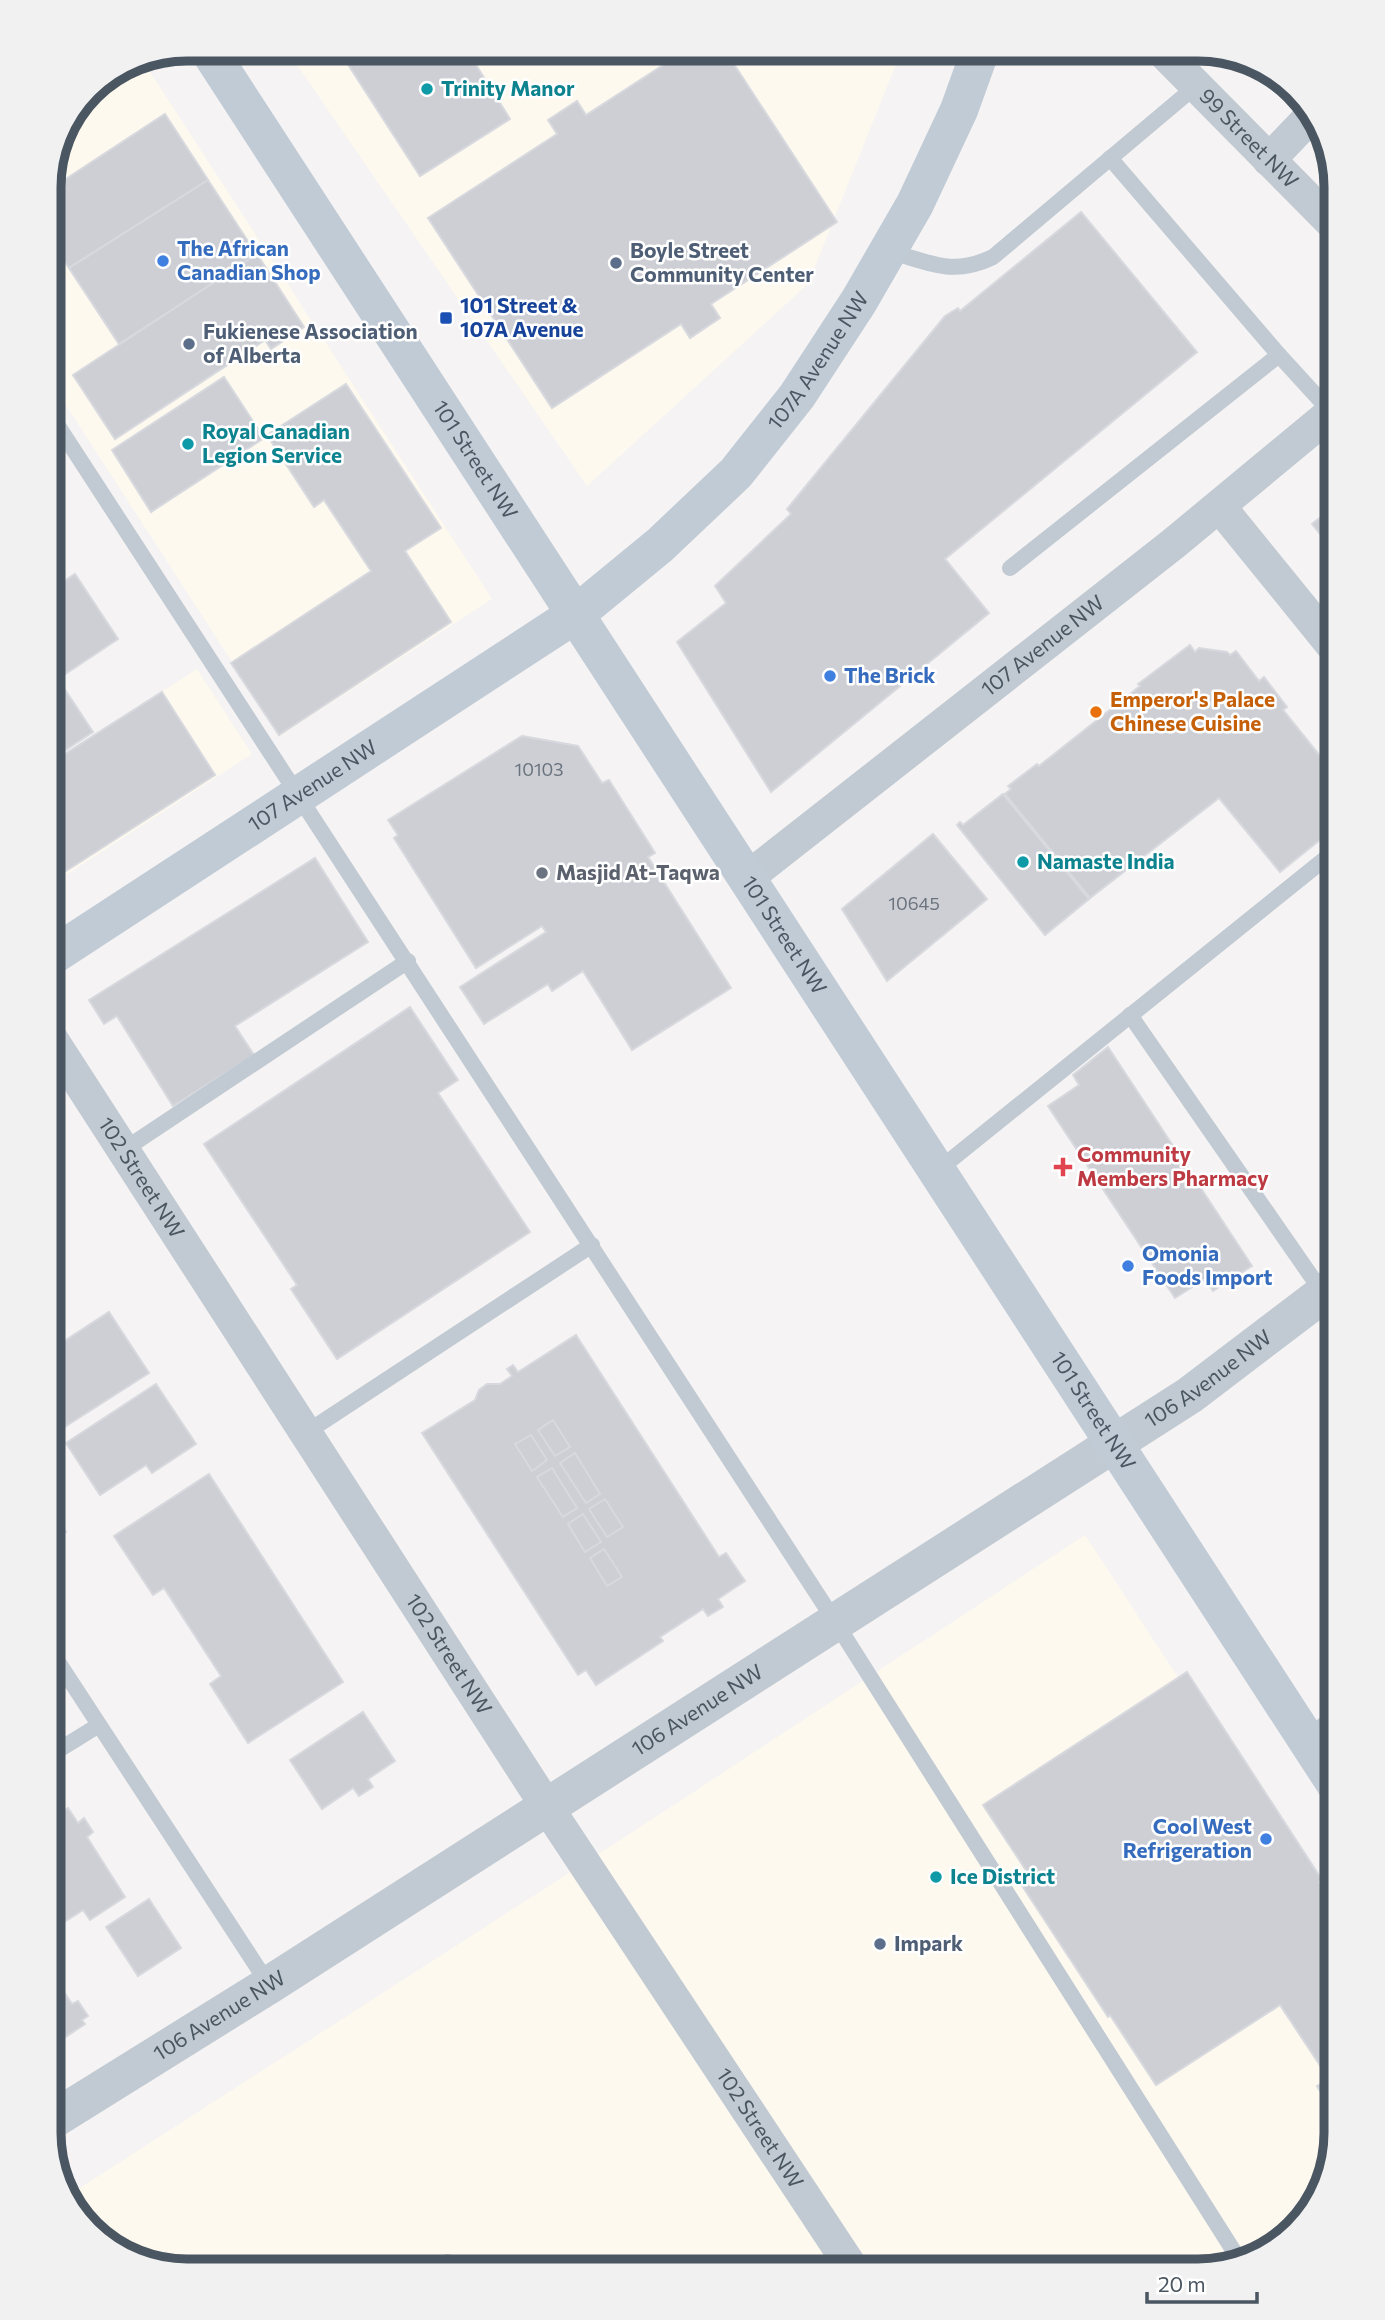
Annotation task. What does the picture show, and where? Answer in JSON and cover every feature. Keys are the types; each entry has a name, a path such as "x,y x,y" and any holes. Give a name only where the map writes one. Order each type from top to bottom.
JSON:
{"main road":[{"name":"101 Street NW","path":"216,61 1324,1767"},
{"name":"107A Avenue NW","path":"576,614 660,545 736,473 797,396 859,302 915,204 959,110 976,62"},
{"name":"107 Avenue NW","path":"62,950 576,614"}],"street":[{"name":"99 Street NW","path":"1173,62 1324,215"},
{"path":"1269,160 1305,122"},
{"name":"107 Avenue NW","path":"747,878 1220,507 1324,419"},
{"path":"1220,507 1324,635"},
{"name":"102 Street NW","path":"62,1054 547,1807 846,2259"},
{"name":"106 Avenue NW","path":"61,2115 836,1623 1190,1395 1324,1303"}],"lane":[{"path":"888,251 957,268 974,266 992,257 1196,86"},
{"path":"1110,158 1279,355 1324,401"},
{"path":"1010,568 1279,355"},
{"path":"62,432 836,1623 1235,2253"},
{"path":"937,1171 1324,860"},
{"path":"125,1149 408,961"},
{"path":"1130,1015 1324,1286"},
{"path":"307,1432 592,1245"},
{"path":"61,1667 269,1985"},
{"path":"61,1748 99,1725"},
{"path":"1306,1739 1324,1725"}],"shaded area":[{"path":"294,61 897,62 808,284 587,486"},
{"path":"147,68 492,599 280,736 62,399 62,179 68,147 87,111 104,93 124,78"},
{"path":"197,669 252,754 62,878 62,757"},
{"name":"Ice District","path":"1085,1535 1324,1901 1324,2132 1323,2149 1311,2188 1292,2216 1268,2237 1238,2252 1198,2259 179,2258 147,2252 132,2246 104,2227 83,2203 76,2191 628,1835"}],"building":[{"name":"Trinity Manor","path":"346,61 474,61 510,119 420,176"},
{"name":"Boyle Street Community Center","path":"669,61 732,62 837,222 711,304 720,318 690,338 681,324 552,408 428,218 557,134 548,120 577,101 586,115"},
{"path":"165,114 208,180 69,268 62,257 62,181"},
{"name":"The African Canadian Shop","path":"208,180 257,255 119,344 69,268"},
{"path":"1081,212 1197,352 945,559 989,613 771,792 677,642 726,603 715,586 791,514 787,509 945,316 958,308 960,311"},
{"name":"Fukienese Association of Alberta","path":"257,254 304,327 271,349 265,340 115,439 73,375"},
{"name":"Royal Canadian Legion Service","path":"224,377 264,438 151,512 112,450"},
{"path":"346,384 441,528 405,551 451,622 279,735 231,663 371,571 324,500 314,507 267,435"},
{"path":"1324,514 1324,539 1312,524"},
{"path":"75,574 118,639 62,677 62,583"},
{"path":"1190,645 1195,652 1199,648 1227,652 1230,655 1236,651 1259,681 1264,677 1287,707 1283,710 1320,756 1324,753 1324,837 1280,872 1219,798 1090,898 1005,794 1011,789 1008,786 1037,764 1039,766 1140,686 1138,684"},
{"path":"62,685 93,732 62,753"},
{"path":"162,692 215,775 62,874 62,756"},
{"path":"522,736 578,746 602,783 609,780 655,853 648,857 731,988 632,1050 583,971 552,991 548,984 484,1024 460,987 546,932 542,926 476,968 394,838 398,835 388,820"},
{"name":"Namaste India","path":"1003,794 1089,899 1045,935 957,825 960,822 963,825"},
{"path":"933,834 987,899 887,981 842,909"},
{"path":"315,858 368,942 235,1026 254,1055 173,1106 117,1016 104,1024 89,1000"},
{"path":"410,1007 458,1080 438,1093 530,1232 337,1359 291,1289 297,1285 204,1144"},
{"path":"1108,1047 1252,1266 1213,1291 1205,1279 1175,1298 1048,1106 1079,1085 1073,1075"},
{"path":"109,1312 149,1373 61,1429 61,1343"},
{"path":"576,1335 719,1557 726,1553 745,1581 718,1599 723,1607 708,1616 703,1609 660,1637 663,1641 596,1685 586,1670 578,1675 422,1433 475,1400 479,1390 487,1384 500,1384 512,1376 507,1369 513,1365 518,1372"},
{"path":"156,1384 196,1444 152,1473 146,1465 100,1495 66,1443"},
{"path":"553,1420 570,1447 555,1456 538,1430"},
{"path":"531,1435 547,1460 532,1471 515,1444"},
{"path":"575,1453 600,1494 586,1503 560,1463"},
{"path":"552,1468 577,1508 563,1517 537,1477"},
{"path":"209,1474 343,1682 248,1743 210,1684 221,1676 164,1588 153,1595 114,1536"},
{"path":"605,1499 623,1527 607,1537 589,1509"},
{"path":"583,1514 601,1542 585,1552 568,1524"},
{"path":"604,1549 622,1577 607,1586 590,1558"},
{"path":"1187,1672 1322,1880 1319,1882 1324,1890 1324,2071 1280,2005 1156,2085 1021,1884 1031,1878 983,1805"},
{"path":"363,1712 395,1761 368,1779 373,1787 359,1796 353,1788 322,1809 290,1760"},
{"path":"68,1808 78,1823 84,1818 93,1832 87,1837 125,1897 90,1920 83,1910 61,1924 61,1813"},
{"path":"149,1899 181,1948 138,1976 106,1927"},
{"path":"61,1987 72,2004 78,2001 88,2016 82,2020 85,2024 61,2040"},
{"path":"1324,2082 1324,2097 1317,2086"}],"place":[{"name":"Trinity Manor","path":"427,89"},
{"name":"The African Canadian Shop","path":"163,261"},
{"name":"Boyle Street Community Center","path":"616,263"},
{"name":"101 Street & 107A Avenue","path":"446,318"},
{"name":"Fukienese Association of Alberta","path":"189,344"},
{"name":"Royal Canadian Legion Service","path":"188,444"},
{"name":"The Brick","path":"830,676"},
{"name":"Emperor's Palace Chinese Cuisine","path":"1096,712"},
{"name":"Namaste India","path":"1023,862"},
{"name":"Masjid At-Taqwa","path":"542,873"},
{"name":"Community Members Pharmacy","path":"1063,1167"},
{"name":"Omonia Foods Import","path":"1128,1266"},
{"name":"Cool West Refrigeration","path":"1266,1839"},
{"name":"Ice District","path":"936,1877"},
{"name":"Impark","path":"880,1944"}]}
